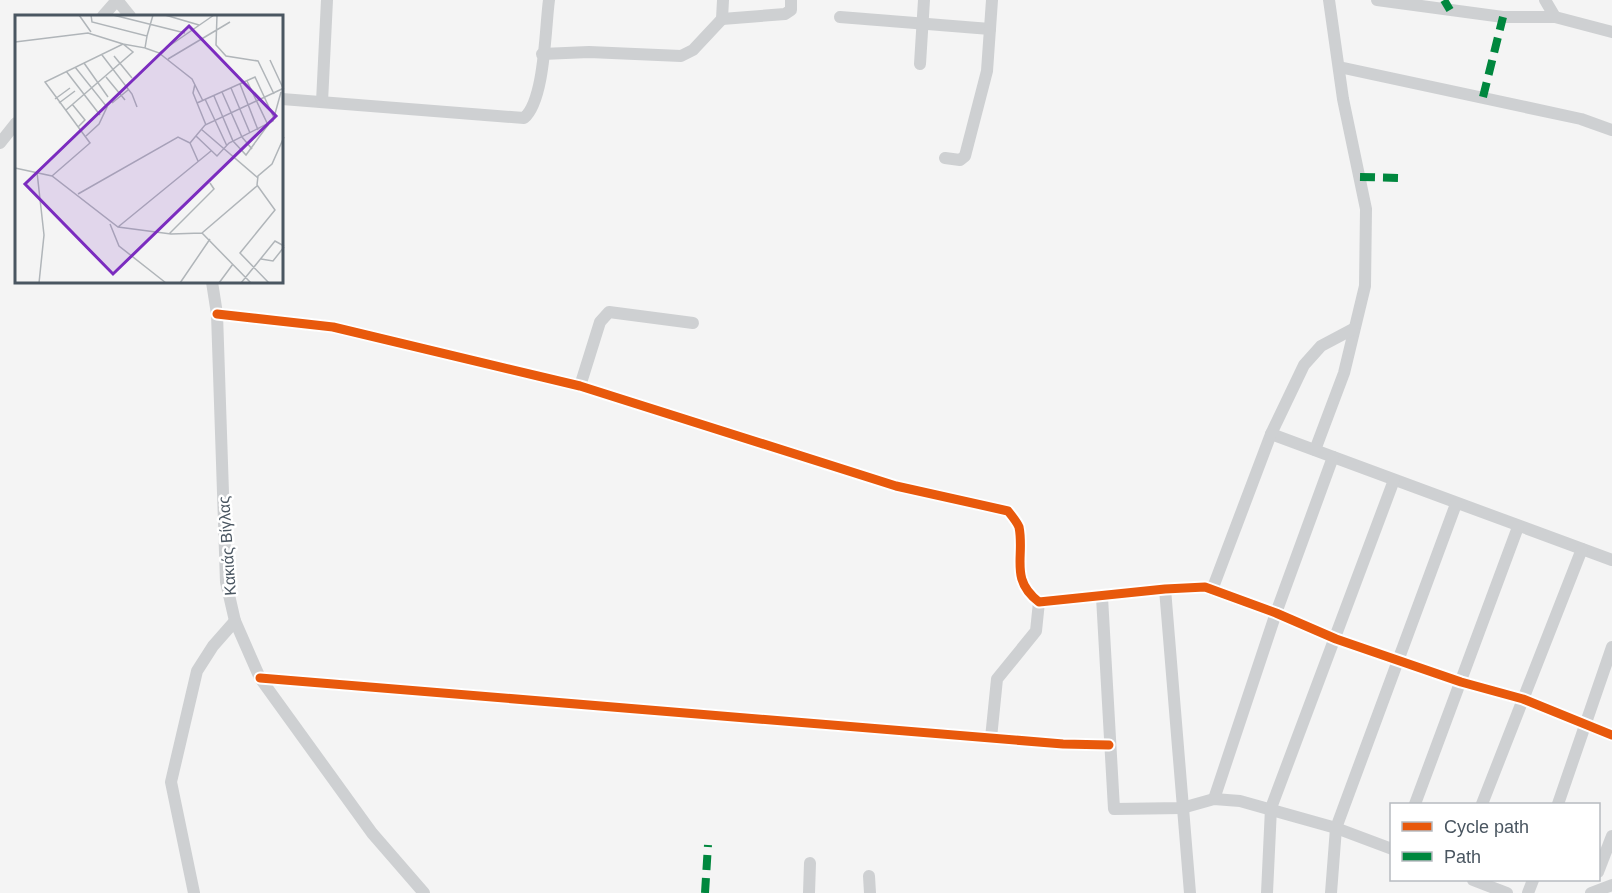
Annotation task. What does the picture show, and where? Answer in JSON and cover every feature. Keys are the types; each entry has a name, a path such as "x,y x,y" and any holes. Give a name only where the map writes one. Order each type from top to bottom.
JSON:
{"street":[{"path":"105,15 117,0 129,15"},
{"path":"322,102 327,0"},
{"path":"284,99 524,118 536,103 549,0"},
{"path":"543,54 627,53 672,58 693,50 722,19 723,0"},
{"path":"722,19 785,14 791,10 791,0"},
{"path":"920,64 924,0"},
{"path":"945,158 960,160 964,156 987,71 992,0"},
{"path":"1315,450 1344,373 1365,286 1366,209 1343,99 1329,0"},
{"path":"1377,0 1503,17 1556,17 1612,32"},
{"path":"1545,0 1556,17"},
{"path":"840,17 990,29"},
{"path":"1340,67 1581,119 1612,130"},
{"path":"0,143 15,124"},
{"name":"Κακιάς Βίγλας","path":"212,284 217,314 226,582 235,621 260,678 372,833 424,893"},
{"path":"580,386 600,322 609,312 693,323"},
{"path":"217,314 333,327 580,386 896,486 1008,511 1018,526 1019,573 1030,595 1039,602 1102,597 1165,588 1205,587 1276,613 1336,639 1461,682 1523,699 1612,735"},
{"path":"1212,590 1270,434 1304,365 1321,346 1353,329"},
{"path":"1270,434 1612,560"},
{"path":"1214,799 1276,613 1333,457"},
{"path":"1267,893 1271,808 1394,480"},
{"path":"1331,893 1336,828 1456,504"},
{"path":"1415,803 1518,527"},
{"path":"1482,803 1582,549"},
{"path":"1165,588 1190,893"},
{"path":"1102,597 1114,808 1182,808 1214,799 1240,801 1336,828 1390,848"},
{"path":"991,738 995,686 1036,631 1039,602"},
{"path":"194,893 171,782 197,671 213,646 235,621"},
{"path":"1558,803 1612,647"},
{"path":"260,678 991,738 1109,745"},
{"path":"1600,869 1612,836"},
{"path":"809,893 810,863"},
{"path":"869,876 870,893"},
{"path":"1478,881 1507,893"},
{"path":"1591,893 1612,885"}],"marked path":[{"path":"1444,0 1450,10"},
{"path":"1483,97 1503,17"},
{"path":"1360,177 1402,178"},
{"path":"705,893 708,845"}],"cycle path":[{"path":"217,314 333,327 580,386 896,486 1008,511 1019,527 1020,567 1024,585 1039,602 1205,587 1276,613 1336,639 1461,682 1523,699 1612,735"},
{"path":"260,678 1063,744 1109,745"}]}
